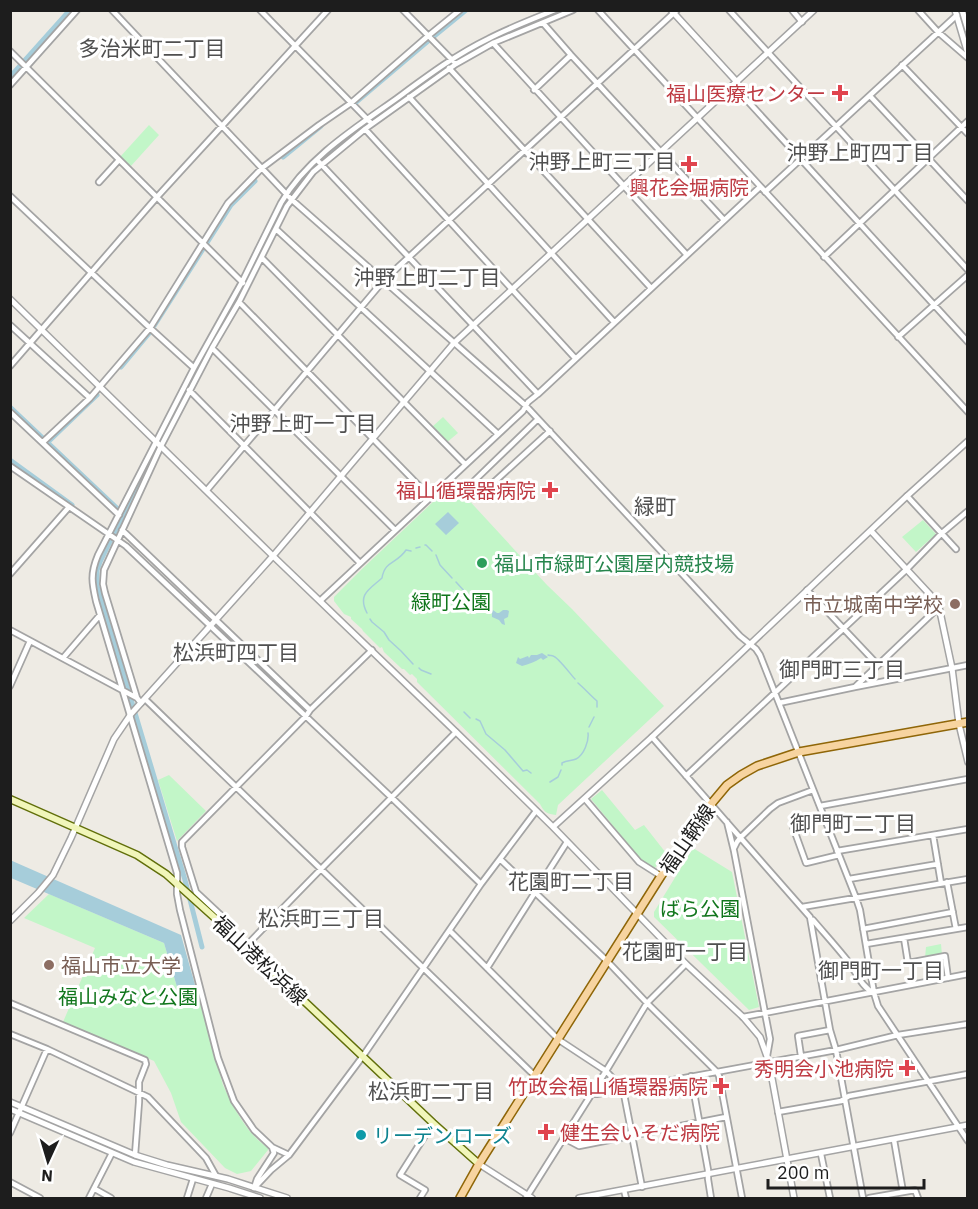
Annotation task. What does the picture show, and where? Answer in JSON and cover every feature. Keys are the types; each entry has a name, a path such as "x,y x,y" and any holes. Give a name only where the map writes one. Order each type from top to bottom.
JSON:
{"main road":[{"name":"福山鞆線","path":"460,1198 479,1164 661,876 701,816 727,785 763,763 799,752 963,723"},
{"name":"福山港松浜線","path":"10,799 137,855 166,874 479,1164"}],"street":[{"path":"10,85 24,65 77,10"},
{"path":"112,10 289,196 526,406 760,655 856,898 878,1006 968,1141"},
{"path":"260,10 369,122"},
{"path":"10,366 157,197 328,10"},
{"path":"403,10 454,62"},
{"path":"45,441 90,398 150,328 228,203 262,168 351,103 460,10"},
{"path":"318,162 365,129 369,122 409,97 454,62 543,22 546,16 555,10"},
{"path":"289,1155 272,1147 254,1130 234,1101 218,1058 180,910 176,884 177,873 93,590 94,562 156,441 239,302 244,285 289,196 313,172 318,162 369,122 489,38 546,16 573,10"},
{"path":"598,10 968,412"},
{"path":"729,10 968,270"},
{"path":"792,10 802,22"},
{"path":"10,921 39,893 53,875 114,739 141,700 273,556 454,342 814,10"},
{"path":"918,10 938,32 968,56"},
{"path":"962,10 968,30"},
{"path":"207,490 384,280 674,12 800,159 968,342"},
{"path":"765,192 956,13"},
{"path":"956,13 968,56"},
{"path":"543,22 724,220"},
{"path":"493,43 687,255"},
{"path":"10,51 244,285"},
{"path":"534,90 571,55"},
{"path":"902,64 968,134"},
{"path":"449,68 651,288"},
{"path":"870,96 968,201"},
{"path":"409,97 614,322"},
{"path":"825,257 968,121"},
{"path":"365,129 575,358"},
{"path":"99,182 119,160"},
{"path":"318,162 538,394"},
{"path":"321,600 523,411 575,358 760,187"},
{"path":"10,196 194,368"},
{"path":"141,700 103,584 104,570 188,388 194,368 262,258 289,196"},
{"path":"276,229 498,434"},
{"path":"262,258 465,464"},
{"path":"898,337 968,275"},
{"path":"10,299 553,827 686,964 760,1036 768,1059 794,1198"},
{"path":"239,302 430,497"},
{"path":"10,325 90,398"},
{"path":"212,348 395,530"},
{"path":"188,388 360,564"},
{"path":"12,416 45,441 119,514"},
{"path":"538,419 471,483 481,494 550,431"},
{"path":"553,827 968,441"},
{"path":"10,466 117,539 481,884"},
{"path":"907,496 956,549"},
{"path":"10,574 69,507"},
{"path":"686,776 968,511"},
{"path":"122,530 310,710"},
{"path":"871,531 939,607 963,723 968,762"},
{"path":"807,590 877,664"},
{"path":"855,687 939,607"},
{"path":"63,658 100,615"},
{"path":"10,630 141,700 236,786 535,1076"},
{"path":"10,686 30,641"},
{"path":"226,928 226,920 196,892 182,842 310,710 372,650"},
{"path":"779,703 968,665"},
{"path":"246,946 456,732"},
{"path":"652,737 810,916 849,962 864,986 874,993"},
{"path":"820,806 968,779"},
{"path":"734,851 736,842 770,809 778,803 813,790"},
{"path":"585,799 639,862 661,876"},
{"path":"247,1197 271,1170 289,1155 363,1056 481,884 536,811"},
{"path":"823,815 793,827 806,863 838,853 968,829"},
{"path":"726,820 770,1039 768,1059"},
{"path":"933,835 941,883"},
{"path":"487,968 567,842"},
{"path":"500,859 608,962 717,1072 742,1198"},
{"path":"849,879 938,864"},
{"path":"802,907 968,879"},
{"path":"947,882 956,929"},
{"path":"863,929 953,912"},
{"path":"810,916 863,1198"},
{"path":"866,944 968,927"},
{"path":"450,931 559,1040 606,1071 623,1089 642,1187"},
{"path":"904,938 908,963 945,956 948,978"},
{"path":"479,1164 529,1198 647,1003 686,964"},
{"path":"743,1017 968,974"},
{"path":"10,1003 145,1060 146,1064 139,1082 135,1155"},
{"path":"592,1093 597,1094 717,1072 768,1059 836,1050 898,1035 968,1024"},
{"path":"801,1056 798,1036 830,1030"},
{"path":"10,1034 148,1097 206,1158 216,1176"},
{"path":"10,1133 47,1049"},
{"path":"778,1112 968,1074"},
{"path":"691,1076 711,1198"},
{"path":"10,1102 20,1110 134,1162 212,1184 247,1197 260,1198"},
{"path":"10,1109 20,1110 135,1155 216,1176 287,1198"},
{"path":"564,1138 579,1146 726,1117"},
{"path":"420,1198 425,1190 400,1175 433,1123"},
{"path":"579,1198 968,1125"},
{"path":"894,1140 903,1192"},
{"path":"254,1188 257,1179 274,1153 272,1147"},
{"path":"89,1198 112,1153"},
{"path":"821,1154 830,1198"},
{"path":"187,1198 193,1179"},
{"path":"10,1182 40,1198"},
{"path":"207,1198 212,1184"},
{"path":"94,1189 111,1198"},
{"path":"624,1190 626,1198"},
{"path":"869,1198 915,1190 918,1198"}],"green space":[{"path":"149,125 159,135 131,166 120,157"},
{"path":"443,417 458,433 446,443 432,427"},
{"name":"緑町公園","path":"453,483 547,585 664,706 558,805 556,815 544,811 540,804 417,682 412,674 402,669 351,617 344,614 334,601 334,597 362,569"},
{"path":"923,520 936,534 916,552 902,537"},
{"path":"169,775 206,811 177,841 158,780"},
{"path":"602,790 635,830 644,825 666,853 655,868 641,860 591,799"},
{"name":"ばら公園","path":"693,848 732,872 759,1007 749,1010 654,917 654,912"},
{"name":"福山みなと公園","path":"49,894 164,943 180,997 197,992 223,1085 231,1102 247,1128 268,1148 251,1171 237,1174 225,1168 181,1122 171,1093 154,1061 63,1022 95,948 24,918"},
{"path":"941,944 942,955 925,958 926,947"}],"water":[{"path":"448,512 459,523 446,535 435,524"},
{"path":"493,610 497,613 503,610 509,611 508,617 504,619 505,625 492,617"},
{"path":"542,653 548,657 522,666 516,663 518,657 520,659 528,656 529,658 531,655"},
{"path":"10,860 181,935 197,992 180,997 164,943 11,878"}],"waterway":[{"path":"10,77 70,10"},
{"path":"433,37 466,10"},
{"path":"163,434 238,296 286,199 311,169 338,145 456,60 497,37 565,10"},
{"path":"355,103 428,41"},
{"path":"283,157 321,126"},
{"path":"154,326 231,205 255,181"},
{"path":"121,367 151,331"},
{"path":"48,442 97,395"},
{"path":"10,407 122,513"},
{"path":"154,451 100,562 97,570 97,586 185,880 202,947"},
{"path":"10,460 72,505"},
{"path":"425,545 432,551"},
{"path":"416,548 420,547"},
{"path":"367,613 363,601 366,593 382,578 389,565 406,550 411,551"},
{"path":"436,555 440,565 452,578"},
{"path":"456,582 467,594"},
{"path":"471,598 478,605 488,607 492,612"},
{"path":"370,619 413,664"},
{"path":"548,655 558,659 575,679"},
{"path":"419,668 431,674"},
{"path":"578,683 597,701 597,707"},
{"path":"464,712 470,718"},
{"path":"589,727 594,717"},
{"path":"476,719 480,721 486,734 505,750 523,771 527,770 531,773"},
{"path":"562,765 566,761 576,759 584,751 588,733"},
{"path":"550,782 558,777 561,770"}],"place":[{"name":"福山医療センター","path":"840,93"},
{"name":"興花会堀病院","path":"689,164"},
{"name":"福山循環器病院","path":"550,490"},
{"name":"福山市緑町公園屋内競技場","path":"482,563"},
{"name":"市立城南中学校","path":"955,604"},
{"name":"福山市立大学","path":"49,965"},
{"name":"秀明会小池病院","path":"907,1068"},
{"name":"竹政会福山循環器病院","path":"721,1086"},
{"name":"健生会いそだ病院","path":"546,1132"},
{"name":"リーデンローズ","path":"361,1135"}],"district":[{"name":"多治米町二丁目","path":"152,48"},
{"name":"沖野上町四丁目","path":"860,152"},
{"name":"沖野上町三丁目","path":"602,161"},
{"name":"沖野上町二丁目","path":"427,277"},
{"name":"沖野上町一丁目","path":"303,423"},
{"name":"緑町","path":"655,506"},
{"name":"松浜町四丁目","path":"236,652"},
{"name":"御門町三丁目","path":"842,669"},
{"name":"御門町二丁目","path":"853,823"},
{"name":"花園町二丁目","path":"571,881"},
{"name":"松浜町三丁目","path":"321,918"},
{"name":"花園町一丁目","path":"685,951"},
{"name":"御門町一丁目","path":"881,970"},
{"name":"松浜町二丁目","path":"431,1091"}]}
